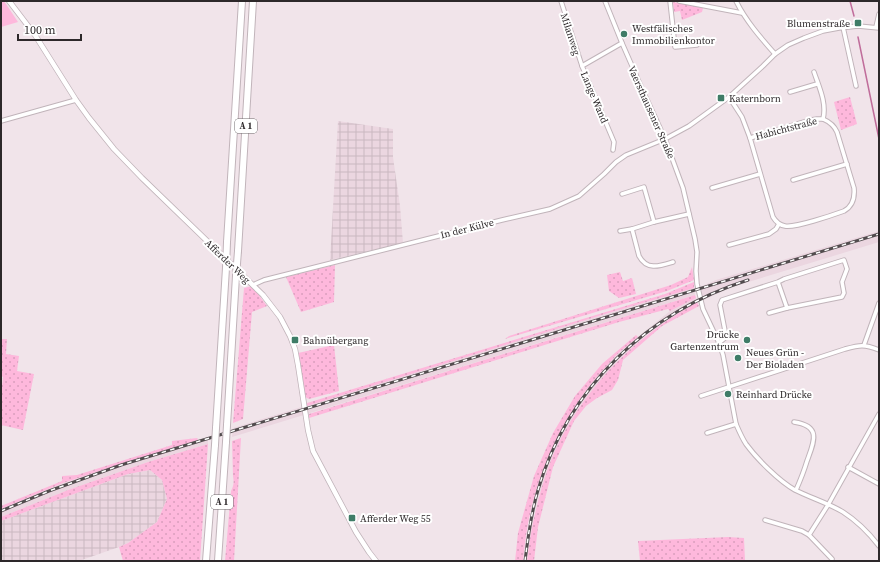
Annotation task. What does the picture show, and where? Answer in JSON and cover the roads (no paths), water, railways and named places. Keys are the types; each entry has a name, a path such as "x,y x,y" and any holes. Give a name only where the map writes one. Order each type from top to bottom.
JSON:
{"highway":[{"name":"A 1","path":"206,561 215,445 242,1"},
{"name":"A 1","path":"218,561 253,1"}],"street":[{"name":"Afferder Weg","path":"9,1 35,34 76,100 104,137 126,162 159,195 253,285 280,317 292,341 296,356 308,430 313,451 356,532 376,561"},
{"name":"Milanweg","path":"561,1 582,66"},
{"name":"Vaersthausener Straße","path":"605,1 642,91 666,138 683,188 695,239 697,252 697,284 701,303 705,315 719,342 723,355 736,424 740,434 753,452 786,484 843,512 866,531 879,546"},
{"path":"670,1 675,47 697,45"},
{"path":"679,1 742,13"},
{"path":"736,1 742,13 755,31 775,54"},
{"path":"877,28 879,14"},
{"name":"In der Külve","path":"253,285 264,280 550,209 579,196 616,162 626,155 666,138 689,126 729,96 775,54 788,45 824,31 843,27 860,26 877,28"},
{"path":"843,27 856,86"},
{"name":"Lange Wand","path":"613,150 614,142 582,66 622,43"},
{"name":"Habichtstraße","path":"814,72 824,106 823,119"},
{"path":"790,92 818,84"},
{"name":"Habichtstraße","path":"729,96 742,117 750,138 771,214 779,224 787,227 792,226 848,209 853,201 854,193 836,128 831,123 823,119 811,120 750,138"},
{"path":"1,121 76,100"},
{"path":"793,180 847,164"},
{"path":"712,188 760,174"},
{"path":"622,194 644,187 654,222"},
{"path":"620,231 689,214"},
{"path":"729,245 769,234 776,229 779,224"},
{"path":"632,228 639,256 642,261 652,267 657,267 672,262"},
{"path":"719,342 726,336 720,305 722,300 844,260 847,269 842,282 844,293 842,297 769,313"},
{"path":"778,282 787,308"},
{"path":"864,345 879,303"},
{"path":"701,396 860,345 879,350"},
{"path":"809,536 879,414"},
{"path":"794,422 802,423 808,426 812,431 814,442 796,490"},
{"path":"707,433 736,424"},
{"path":"848,467 879,484"},
{"path":"765,520 802,531 832,559"}],"waterway":[{"path":"850,1 854,16"},
{"path":"858,37 879,139"}],"railway":[{"path":"1,511 49,491 121,465 879,234"},
{"path":"525,561 530,525 538,490 552,453 569,418 591,387 617,358 646,333 677,312 711,294 748,280"}],"place":[{"name":"Blumenstraße","path":"858,23"},
{"name":"Westfälisches Immobilienkontor","path":"624,34"},
{"name":"Katernborn","path":"721,98"},
{"name":"Bahnübergang","path":"295,340"},
{"name":"Drücke Gartenzentrum","path":"747,340"},
{"name":"Neues Grün - Der Bioladen","path":"738,358"},
{"name":"Reinhard Drücke","path":"728,394"},
{"name":"Afferder Weg 55","path":"352,518"}]}
